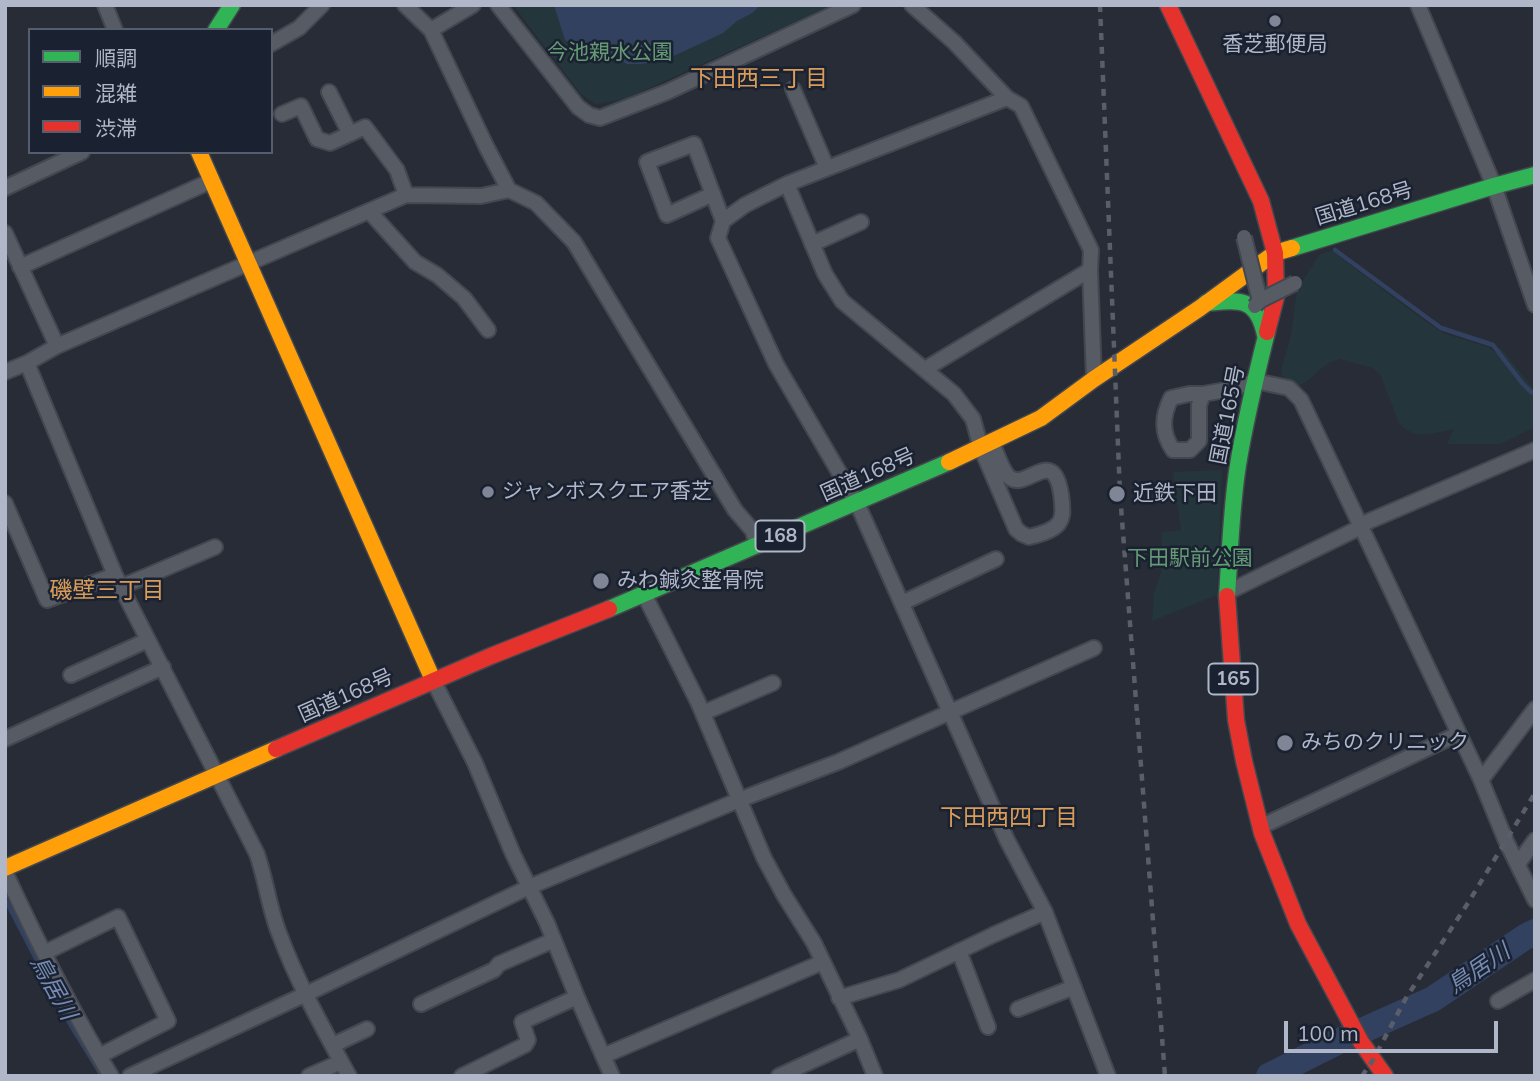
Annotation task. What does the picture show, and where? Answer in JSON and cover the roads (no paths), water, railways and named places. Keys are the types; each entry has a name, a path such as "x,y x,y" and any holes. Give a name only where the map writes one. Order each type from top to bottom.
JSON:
{"main road":[{"path":"217,28 232,5"},
{"name":"国道165号","path":"1168,5 1261,201 1276,253 1276,297 1238,465 1232,518 1228,592 1236,720 1244,761 1260,827 1298,924 1361,1042 1385,1076"},
{"path":"200,154 433,680"},
{"name":"国道168号","path":"5,870 74,836 433,680 757,546 986,445 1041,418 1276,253 1535,176"},
{"path":"1206,303 1239,300 1250,305 1264,327 1266,340"}],"street":[{"path":"105,5 114,28"},
{"path":"273,43 299,28 322,5"},
{"path":"405,5 431,30 509,190 536,203 574,242 735,510 753,531 757,546"},
{"path":"431,30 473,5"},
{"path":"498,5 578,107 589,116 600,118 667,92 853,5"},
{"path":"912,5 954,43 1007,98 1021,106 1091,250 1094,379"},
{"path":"1419,5 1494,186 1535,305"},
{"path":"793,89 827,168"},
{"path":"330,92 350,134"},
{"path":"723,221 745,205 787,184 1007,98"},
{"path":"282,114 301,106 317,139 330,143 365,127 397,170 406,195"},
{"path":"713,194 667,215 647,162 694,144 713,194 723,221 718,238 776,364 857,503 1016,859 1045,912 1108,1076"},
{"path":"5,188 78,154"},
{"path":"20,267 211,181"},
{"path":"787,184 825,274 842,301 954,394 973,419 986,445 1016,529 1029,537 1053,528 1061,520 1063,513 1057,478 1048,471 1021,480 1009,478 986,445"},
{"path":"5,372 57,346 406,195 481,196 509,190"},
{"path":"369,212 415,262 437,275 464,298 488,330"},
{"path":"812,244 861,222"},
{"path":"5,233 57,346"},
{"path":"1244,237 1258,303 1295,283"},
{"path":"925,369 1090,270"},
{"path":"27,363 118,581 257,854 278,933 349,1076"},
{"path":"1203,394 1255,381 1289,388 1301,400 1535,900"},
{"path":"1228,592 1361,526 1535,450"},
{"path":"5,503 47,600 118,581 215,547"},
{"path":"902,603 996,559"},
{"path":"644,594 703,713 775,880 823,961 875,1076"},
{"path":"71,675 148,640"},
{"path":"130,1076 529,887 838,762 1094,648"},
{"path":"5,740 163,667"},
{"path":"433,680 475,763 612,1076"},
{"path":"703,713 773,683"},
{"path":"1481,780 1535,709"},
{"path":"1260,827 1458,734"},
{"path":"1518,864 1535,840"},
{"path":"5,870 44,953 111,1076"},
{"path":"839,998 899,980 1045,912"},
{"path":"44,953 118,917 168,1021 99,1056"},
{"path":"421,1004 494,970 499,964 554,940"},
{"path":"959,951 988,1027"},
{"path":"603,1056 823,961"},
{"path":"1498,1001 1535,980"},
{"path":"1018,1009 1074,987"},
{"path":"462,1076 525,1045 528,1040 522,1022 577,997"},
{"path":"333,1045 367,1029"},
{"path":"779,1076 860,1039"},
{"path":"309,1076 341,1062"}],"water":[{"path":"554,5 761,5 723,33 663,61 627,64 604,51 595,56 565,40"}],"waterway":[{"path":"1335,250 1441,328 1493,345 1522,383 1535,393"},
{"name":"鳥居川","path":"5,899 70,1024 102,1076"},
{"name":"鳥居川","path":"1269,1076 1433,999 1535,932"}],"railway":[{"path":"1100,5 1120,494 1165,1076"},
{"path":"1362,1076 1406,998 1535,793"}],"place":[{"name":"香芝郵便局","path":"1275,21"},
{"name":"ジャンボスクエア香芝","path":"488,492"},
{"name":"近鉄下田","path":"1117,494"},
{"name":"みわ鍼灸整骨院","path":"601,581"},
{"name":"みちのクリニック","path":"1285,743"}],"district":[{"name":"下田西三丁目","path":"759,79"},
{"name":"磯壁三丁目","path":"107,591"},
{"name":"下田西四丁目","path":"1009,818"}],"park label":[{"name":"今池親水公園","path":"610,53"},
{"name":"下田駅前公園","path":"1190,559"}]}
